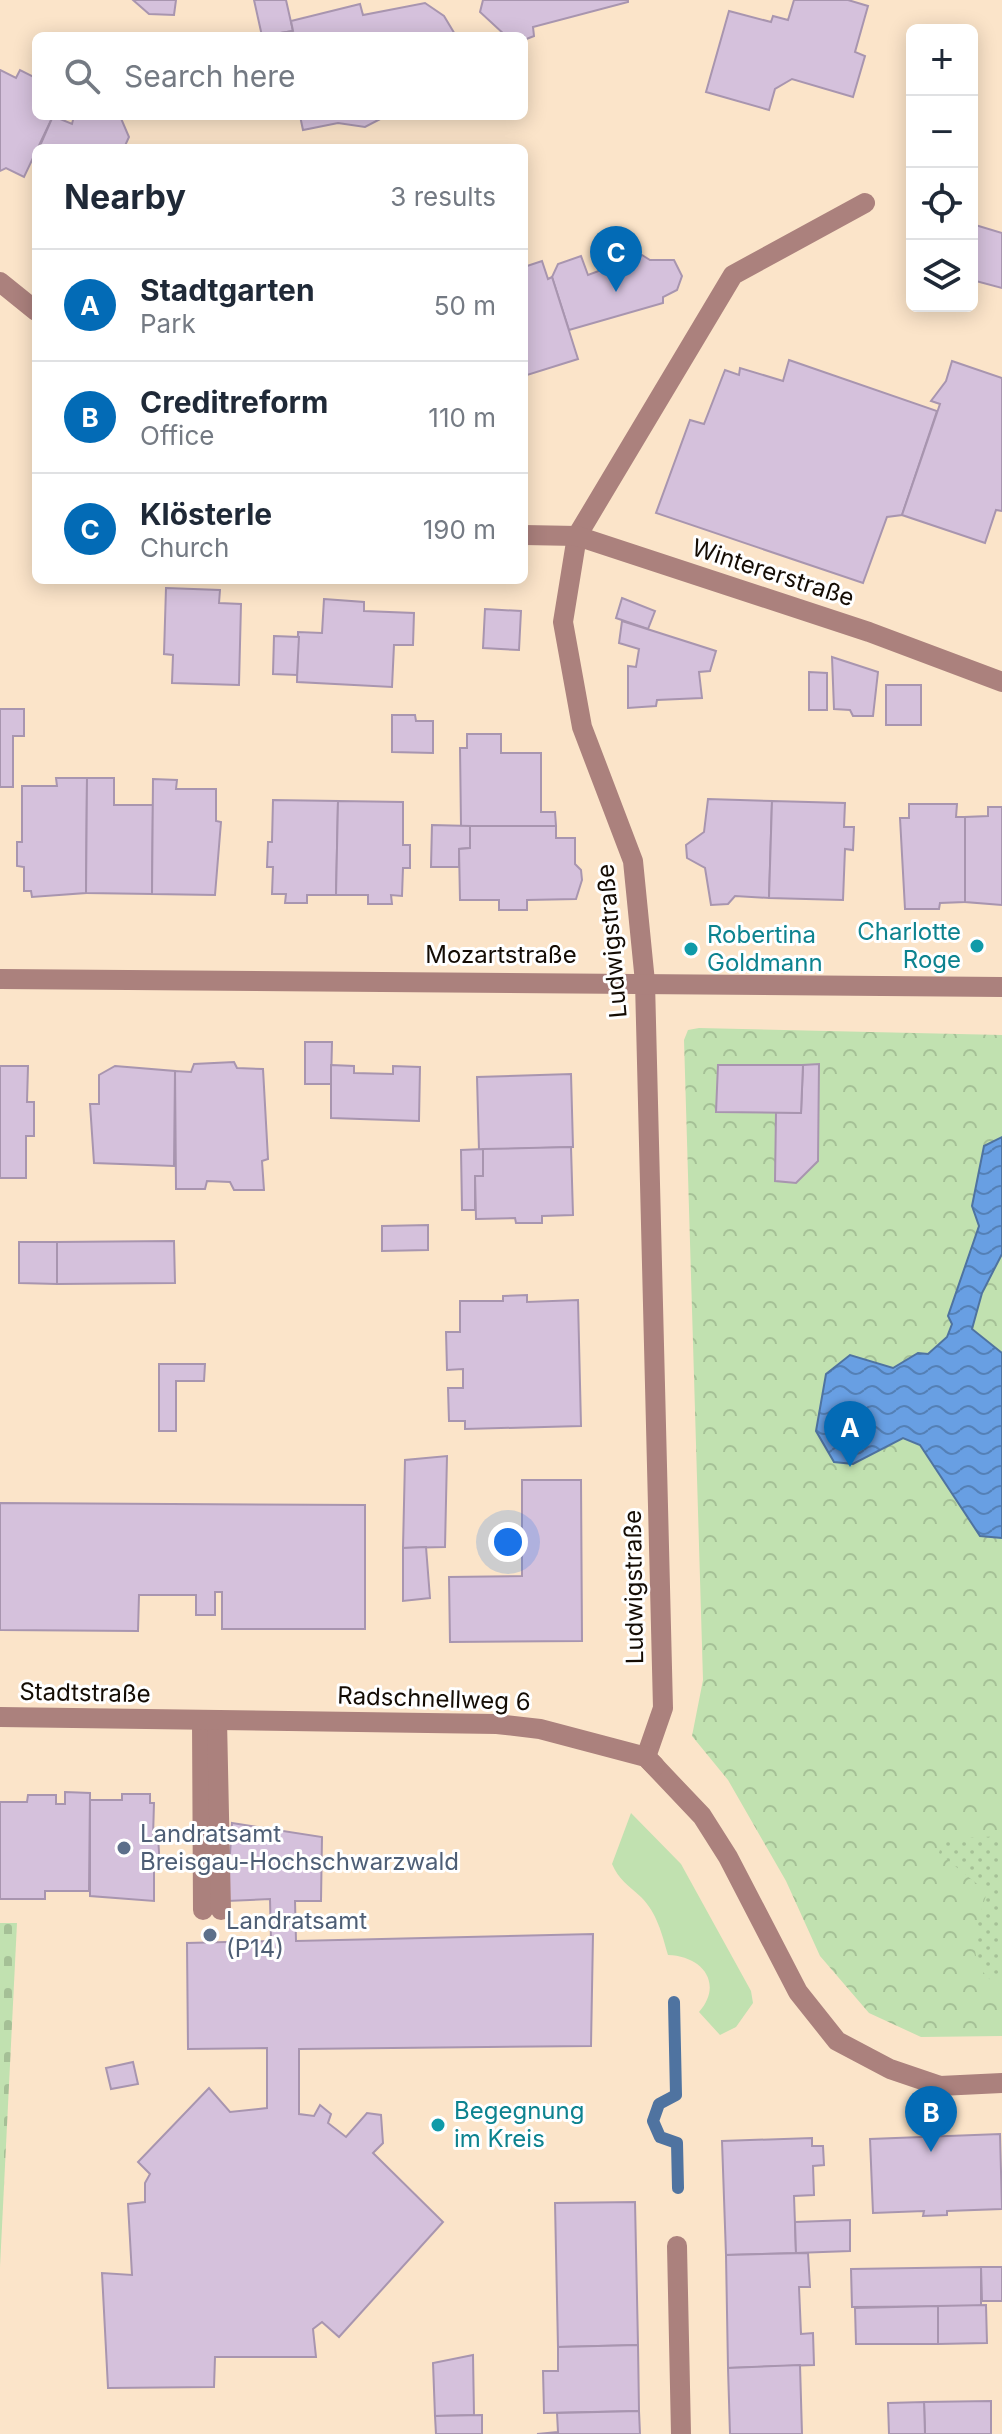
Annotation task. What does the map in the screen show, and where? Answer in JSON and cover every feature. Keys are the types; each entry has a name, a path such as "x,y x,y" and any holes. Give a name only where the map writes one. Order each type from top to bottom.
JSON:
{"street":[{"name":"Ludwigstraße","path":"646,1757 663,1708 645,982 633,861 582,727 563,622 577,536 733,275 865,203"},
{"path":"0,282 32,308"},
{"name":"Wintererstraße","path":"528,535 577,536 869,632 1002,682"},
{"name":"Mozartstraße","path":"0,979 1002,987"},
{"name":"Radschnellweg 6","path":"0,1718 497,1724 540,1729 646,1757"},
{"name":"Stadtstraße","path":"0,1718 170,1721"},
{"path":"210,1720 212,1910"},
{"path":"646,1757 702,1816 728,1857 798,1992 837,2041 890,2069 940,2086 1002,2083"},
{"path":"677,2246 681,2434"}],"green space":[{"path":"688,1030 1002,1035 1002,2036 921,2037 869,2013 820,1956 786,1881 728,1780 692,1736 703,1680 684,1040"},
{"path":"631,1813 681,1864 751,1991 753,2003 736,2027 720,2035 699,2012 709,1991 706,1973 691,1960 668,1955 651,1910 612,1864"},
{"path":"1002,1836 1002,1988 989,1979 976,1957 976,1932 987,1892 939,1853 943,1839"},
{"path":"0,1923 17,1923 0,2267"}],"water":[{"path":"1002,1137 1002,1254 982,1293 972,1329 1002,1353 1002,1538 980,1536 920,1445 903,1438 853,1464 834,1462 816,1431 826,1374 850,1355 893,1368 918,1353 928,1354 947,1337 952,1324 948,1316 979,1226 972,1206 984,1146"}],"building":[{"path":"133,0 176,0 174,15 149,14"},
{"path":"254,0 286,0 293,31 261,32"},
{"path":"483,0 628,0 533,27 534,36 528,38 528,32 502,32 480,12"},
{"path":"794,0 848,0 868,6 855,52 865,56 853,97 792,79 775,89 769,110 706,92 729,11 771,22 773,16 788,20"},
{"path":"425,3 444,16 454,32 286,32 293,31 291,21 360,4 363,15"},
{"path":"0,70 16,78 20,70 32,76 32,120 51,120 40,144 32,144 32,160 24,177 6,168 0,171"},
{"path":"51,120 72,124 73,120 122,120 129,137 126,144 41,144"},
{"path":"301,120 378,120 365,127 338,123 303,130"},
{"path":"978,226 1002,233 1002,288 978,282"},
{"path":"642,255 650,260 674,260 682,276 677,290 663,297 663,303 569,330 552,277 558,264 581,256 588,275"},
{"path":"542,261 548,279 552,277 578,359 528,375 528,266"},
{"path":"789,360 937,411 902,515 887,517 863,583 656,513 690,420 704,424 725,370 739,375 740,368 783,381"},
{"path":"952,361 1002,378 1002,511 996,510 985,543 902,515 940,404 931,401 946,381"},
{"path":"166,588 220,590 219,603 241,604 239,685 172,683 173,655 164,654"},
{"path":"622,598 655,611 648,629 616,618"},
{"path":"324,599 364,602 364,611 414,613 413,645 394,645 392,687 297,682 298,632 322,633"},
{"path":"485,609 521,611 519,650 483,648"},
{"path":"622,621 716,651 710,671 699,672 702,698 657,700 656,706 628,708 628,666 636,667 639,649 619,643"},
{"path":"274,636 299,637 297,675 273,674"},
{"path":"832,657 878,672 873,716 853,716 850,710 834,709"},
{"path":"809,672 827,673 827,710 809,710"},
{"path":"886,685 921,685 921,725 886,725"},
{"path":"0,709 24,709 24,736 13,736 13,787 0,787"},
{"path":"392,715 415,715 416,721 433,721 433,753 392,752"},
{"path":"467,734 501,734 501,753 541,753 541,812 555,812 556,826 461,826 460,748 467,748"},
{"path":"56,778 87,778 86,893 32,897 31,891 24,891 24,867 17,866 17,842 22,842 22,786 57,786"},
{"path":"87,778 114,778 114,805 153,805 152,894 86,893"},
{"path":"153,779 177,780 176,789 216,789 216,821 221,822 215,895 152,894"},
{"path":"708,799 772,801 769,898 735,896 728,904 711,905 705,868 687,858 686,845 704,832"},
{"path":"273,800 338,801 336,895 307,895 307,903 285,903 286,894 272,894 273,867 267,867 268,842 272,842"},
{"path":"338,801 403,802 403,845 410,845 410,868 403,868 402,896 391,895 392,904 368,904 368,895 336,895"},
{"path":"772,801 845,803 844,827 854,827 853,850 845,849 843,900 769,898"},
{"path":"909,804 957,804 956,817 965,817 965,902 940,903 939,909 905,909 900,818 909,818"},
{"path":"988,807 1002,807 1002,905 965,902 965,817 988,816"},
{"path":"432,825 470,826 470,848 459,849 459,867 431,867"},
{"path":"470,826 556,826 556,838 575,838 575,864 581,870 582,880 576,899 527,900 527,910 499,910 499,900 460,900 459,849 470,848"},
{"path":"305,1042 332,1042 331,1084 305,1084"},
{"path":"234,1062 237,1068 263,1069 268,1159 262,1161 264,1190 234,1190 230,1182 207,1181 205,1189 176,1189 175,1071 191,1072 194,1064"},
{"path":"819,1064 818,1161 796,1183 775,1181 776,1112 801,1113 803,1065"},
{"path":"331,1065 354,1066 354,1073 393,1074 393,1066 420,1067 419,1121 331,1118"},
{"path":"718,1065 803,1065 801,1113 716,1112"},
{"path":"0,1066 28,1066 27,1102 34,1102 34,1136 26,1136 26,1178 0,1178"},
{"path":"115,1066 175,1071 174,1166 94,1163 90,1104 99,1104 99,1075"},
{"path":"571,1074 573,1147 479,1150 477,1077"},
{"path":"571,1147 573,1215 542,1216 542,1223 516,1223 515,1218 476,1219 475,1176 483,1176 483,1149"},
{"path":"483,1149 483,1176 475,1176 475,1210 462,1210 461,1150"},
{"path":"428,1225 428,1250 382,1251 382,1226"},
{"path":"174,1241 175,1283 57,1284 57,1242"},
{"path":"19,1242 57,1242 57,1284 19,1283"},
{"path":"527,1295 527,1302 578,1300 581,1426 465,1429 465,1421 449,1421 448,1388 463,1388 463,1369 447,1370 446,1332 460,1332 460,1301 503,1301 503,1296"},
{"path":"159,1364 205,1364 204,1381 176,1381 176,1431 159,1431"},
{"path":"447,1456 445,1547 403,1548 405,1460"},
{"path":"522,1480 581,1480 582,1641 450,1642 449,1577 522,1576"},
{"path":"0,1503 365,1505 365,1629 222,1629 222,1592 215,1592 215,1615 196,1615 196,1595 139,1595 138,1631 0,1630"},
{"path":"426,1547 430,1598 403,1601 403,1548"},
{"path":"65,1792 90,1793 89,1891 45,1891 45,1899 0,1899 0,1802 27,1802 28,1795 56,1795 56,1804 65,1804"},
{"name":"Landratsamt Breisgau-Hochschwarzwald","path":"122,1794 150,1794 150,1803 154,1803 153,1837 158,1837 159,1869 154,1869 154,1901 90,1896 90,1800 122,1800"},
{"name":"Landratsamt Breisgau-Hochschwarzwald","path":"232,1823 322,1837 321,1901 295,1901 296,1941 593,1934 591,2046 299,2049 299,2114 314,2116 320,2105 331,2114 328,2123 346,2137 367,2113 381,2115 383,2143 373,2153 443,2222 339,2337 322,2322 313,2329 316,2357 215,2357 214,2387 108,2388 102,2273 132,2275 128,2204 145,2202 145,2183 150,2174 138,2162 209,2088 230,2112 267,2108 267,2048 188,2049 187,1943 271,1941 270,1899 227,1901"},
{"path":"133,2062 138,2084 111,2089 106,2068"},
{"path":"1000,2134 1002,2209 947,2211 947,2215 923,2216 924,2211 873,2213 870,2139"},
{"path":"812,2138 812,2146 823,2146 824,2165 813,2166 814,2195 794,2196 796,2253 726,2255 722,2141"},
{"path":"635,2202 638,2345 558,2347 555,2203"},
{"path":"850,2220 850,2251 796,2253 795,2222"},
{"path":"808,2253 810,2287 799,2287 801,2334 813,2333 814,2365 728,2368 726,2255"},
{"path":"981,2267 1002,2267 1002,2301 982,2301"},
{"path":"981,2267 981,2306 852,2307 851,2269"},
{"path":"986,2305 987,2343 938,2344 938,2306"},
{"path":"938,2306 938,2344 856,2344 855,2308"},
{"path":"638,2345 639,2411 544,2413 543,2371 558,2371 558,2347"},
{"path":"473,2355 474,2415 435,2416 433,2363"},
{"path":"800,2365 802,2434 730,2434 728,2368"},
{"path":"991,2401 991,2434 925,2434 924,2402"},
{"path":"924,2402 925,2434 889,2434 888,2403"},
{"path":"639,2411 640,2434 537,2434 558,2432 557,2413"},
{"path":"482,2415 482,2434 436,2434 435,2416"}],"waterway":[{"path":"674,2002 676,2095 659,2104 653,2121 660,2137 677,2143 678,2188"}],"place":[{"name":"Klösterle","path":"616,292"},
{"name":"Charlotte Roge","path":"977,946"},
{"name":"Robertina Goldmann","path":"691,949"},
{"name":"Stadtgarten","path":"850,1467"},
{"name":"Landratsamt Breisgau-Hochschwarzwald","path":"124,1848"},
{"name":"Landratsamt (P14)","path":"210,1935"},
{"name":"Begegnung im Kreis","path":"438,2125"},
{"name":"Creditreform","path":"931,2152"}]}
